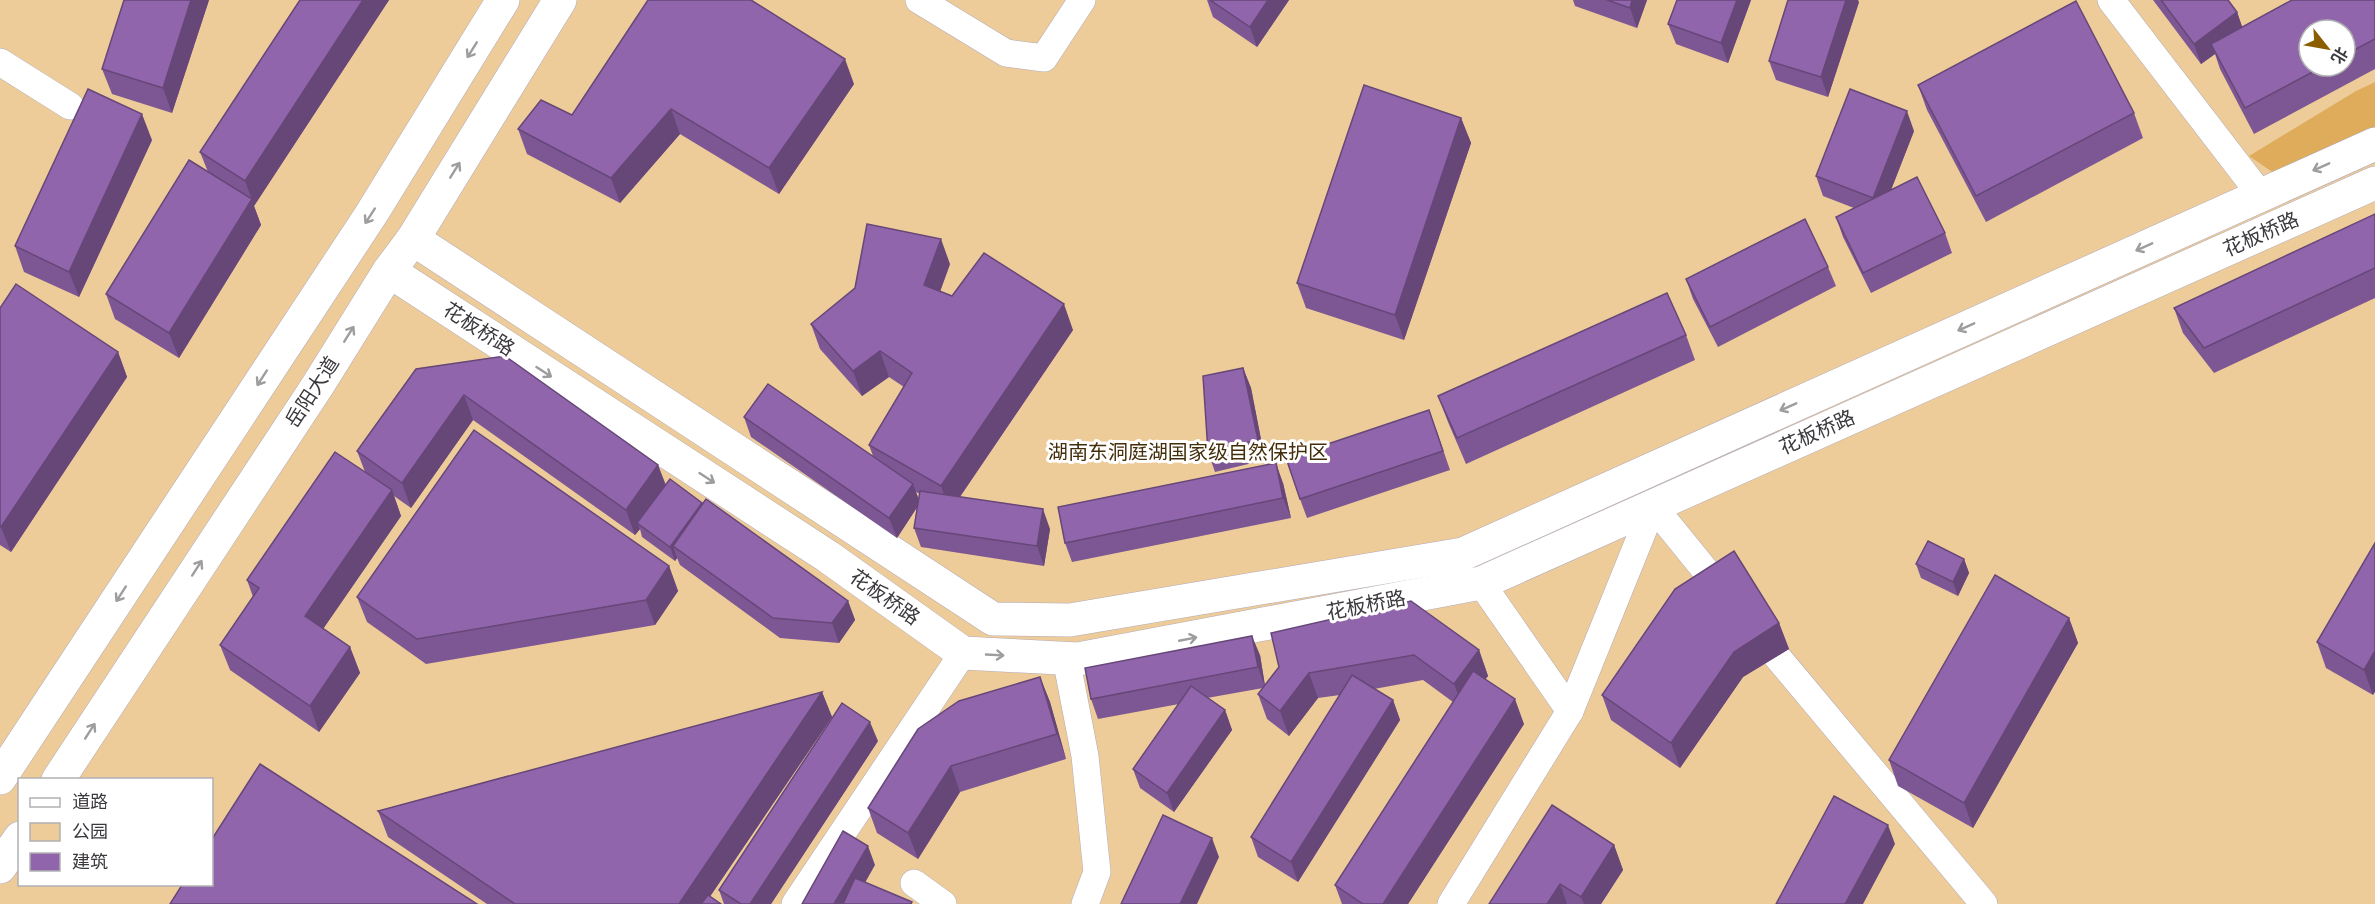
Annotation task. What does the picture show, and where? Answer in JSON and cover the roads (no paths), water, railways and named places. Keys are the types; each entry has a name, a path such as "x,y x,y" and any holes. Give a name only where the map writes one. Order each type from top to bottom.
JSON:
{"street":[{"path":"0,778 372,213 503,0"},
{"name":"岳阳大道","path":"59,778 389,271 413,239 560,0"},
{"path":"919,0 1006,53 1044,58 1082,0"},
{"path":"2111,0 2260,194"},
{"path":"0,62 70,105"},
{"name":"花板桥路","path":"413,239 993,619 1070,620 1463,554 2375,144"},
{"name":"花板桥路","path":"389,271 827,556 963,653 1078,659 1481,584 2375,183"},
{"path":"1450,904 1570,711 1653,506 1984,904"},
{"path":"1481,584 1570,711"},
{"path":"795,904 963,653"},
{"path":"1066,658 1086,756 1097,872 1085,904"},
{"path":"0,867 18,841"},
{"path":"914,883 943,904"}],"park label":[{"name":"湖南东洞庭湖国家级自然保护区","path":"1188,452"}]}
